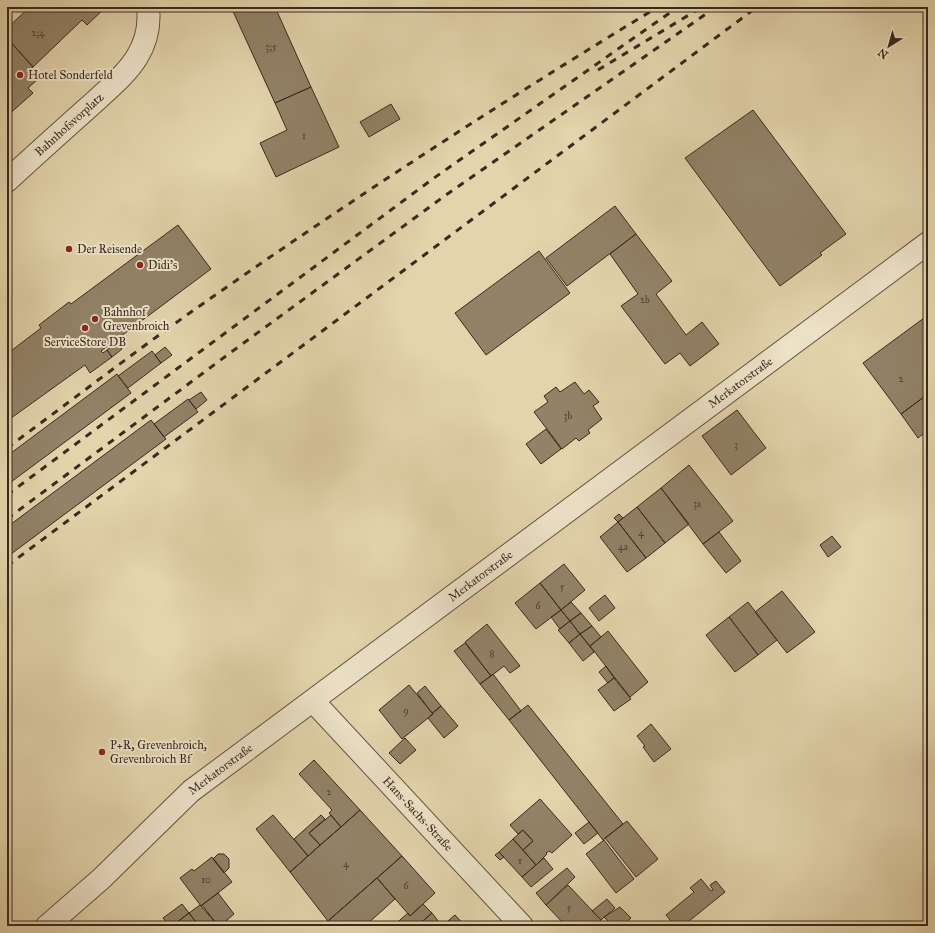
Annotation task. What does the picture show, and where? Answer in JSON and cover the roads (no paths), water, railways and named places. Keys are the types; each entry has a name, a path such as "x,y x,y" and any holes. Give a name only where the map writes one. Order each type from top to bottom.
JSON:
{"street":[{"name":"Bahnhofsvorplatz","path":"7,181 111,86 134,62 143,45 148,15"},
{"name":"Merkatorstraße","path":"47,926 101,879 191,792 928,243"},
{"name":"Hans-Sachs-Straße","path":"314,701 522,926"}],"railway":[{"path":"7,448 185,316 321,222 488,113 658,7"},
{"path":"7,495 434,178 678,7"},
{"path":"598,70 702,7"},
{"path":"7,519 446,195 716,7"},
{"path":"7,566 757,7"}],"place":[{"name":"Hotel Sonderfeld","path":"20,75"},
{"name":"Der Reisende","path":"69,249"},
{"name":"Didi's","path":"140,265"},
{"name":"Bahnhof Grevenbroich","path":"95,319"},
{"name":"ServiceStore DB","path":"85,328"},
{"name":"P+R, Grevenbroich, Grevenbroich Bf","path":"102,752"}]}
